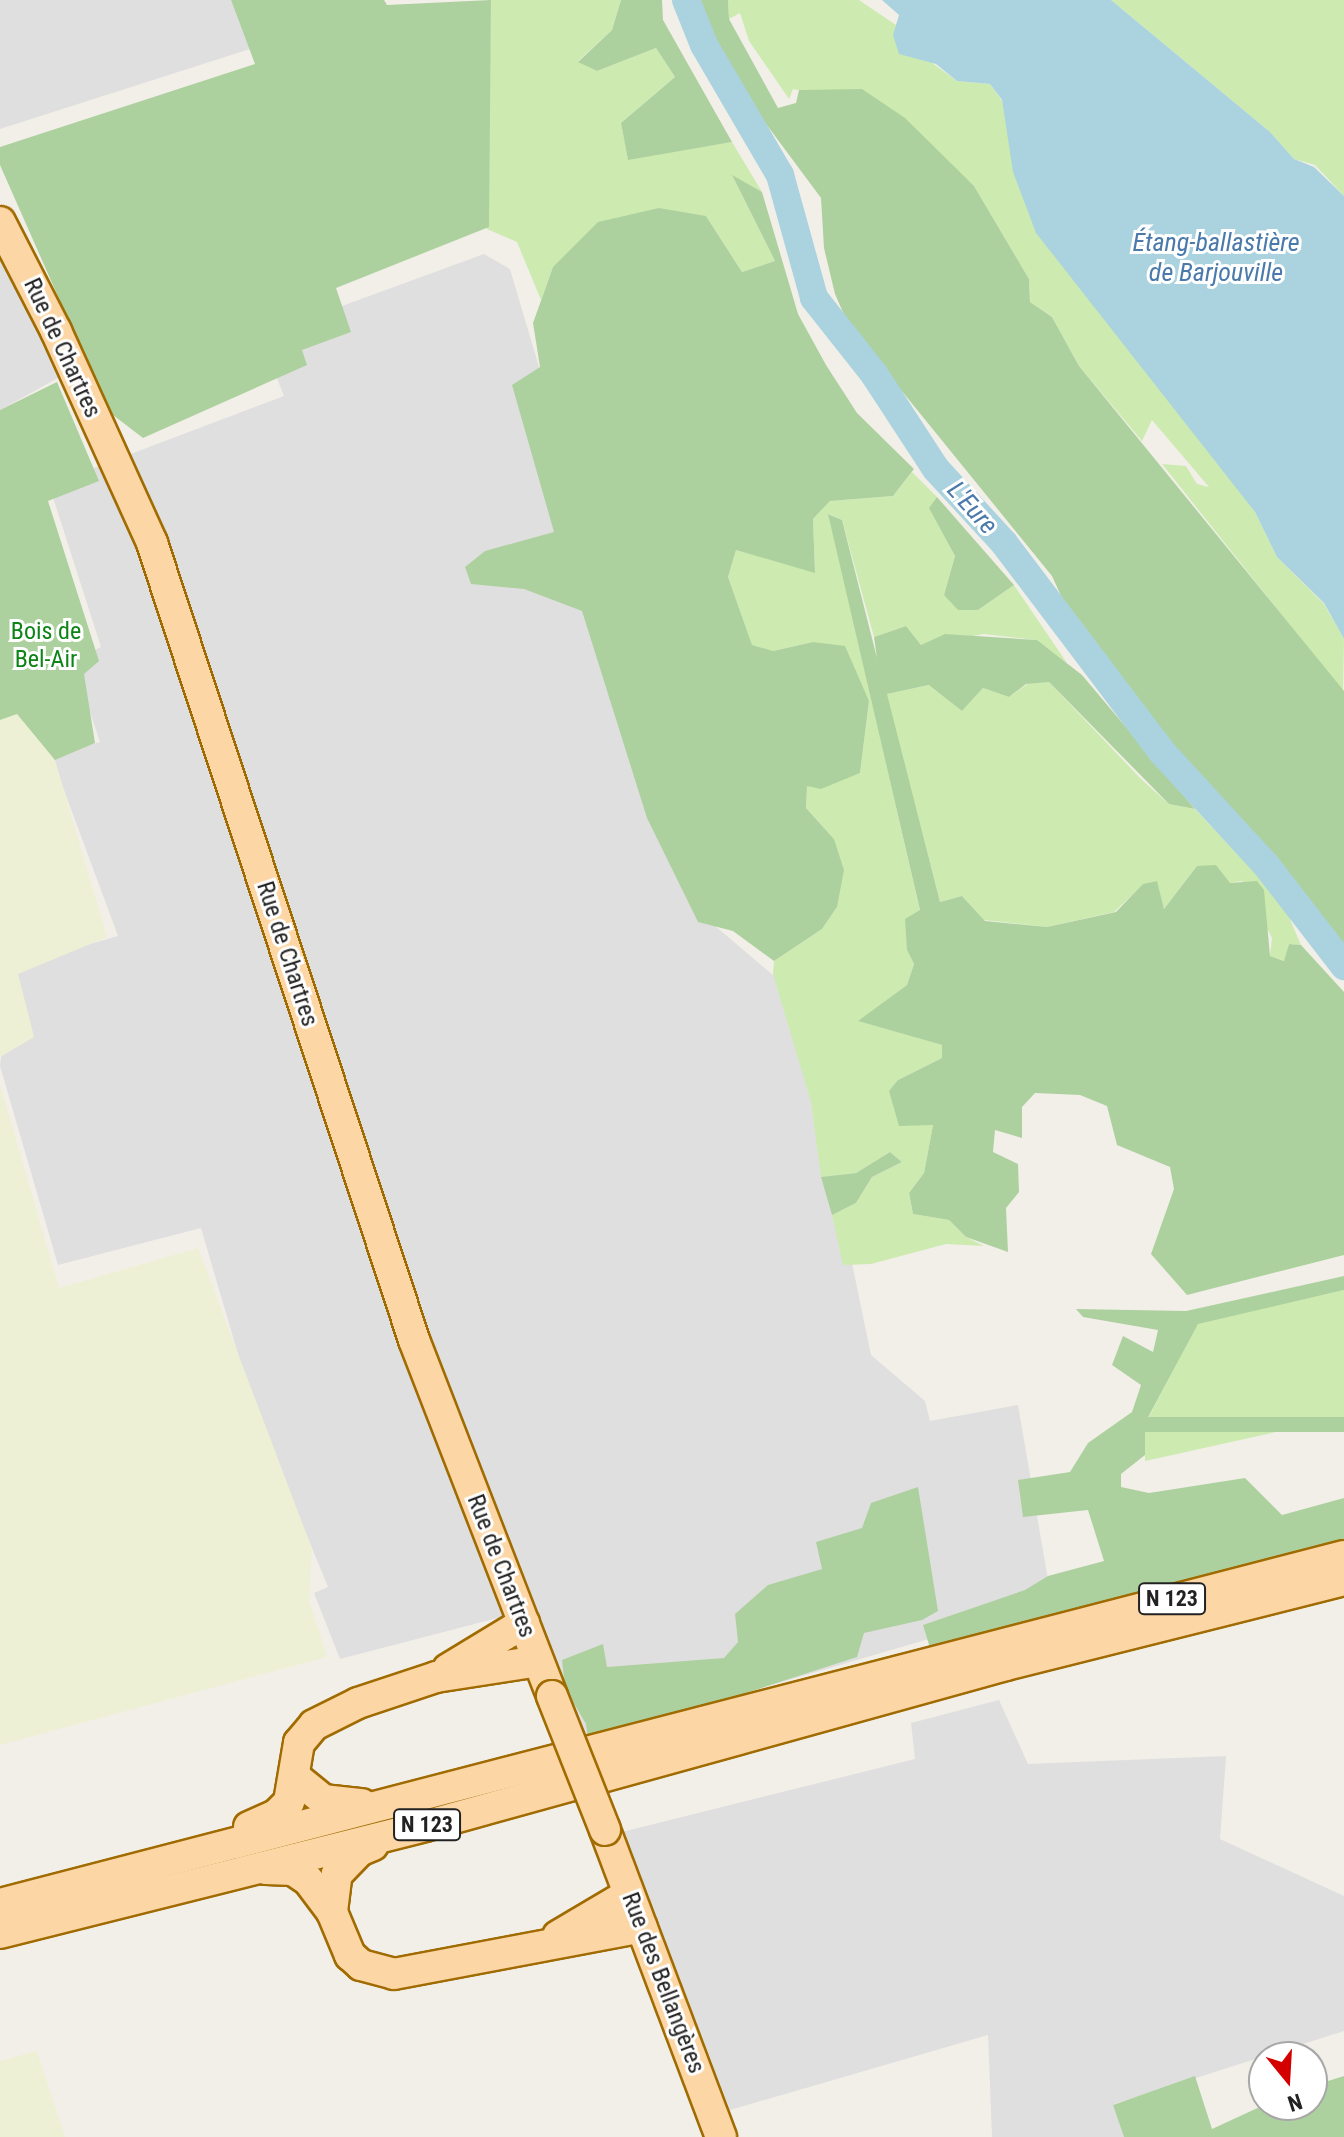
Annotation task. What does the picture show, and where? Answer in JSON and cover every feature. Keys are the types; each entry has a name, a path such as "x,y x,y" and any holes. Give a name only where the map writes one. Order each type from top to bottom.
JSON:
{"main road":[{"name":"Rue de Chartres","path":"0,222 56,331 152,543 414,1340 605,1830"},
{"name":"N 123","path":"0,1933 425,1826 848,1696 1344,1556"},
{"name":"N 123","path":"1002,1654 1344,1580"},
{"path":"436,1677 524,1623"},
{"path":"134,1868 276,1815 289,1802 299,1743 314,1725 358,1703 436,1677 538,1661"},
{"name":"N 123","path":"0,1904 380,1805 848,1696"},
{"path":"295,1777 323,1800 380,1805"},
{"path":"332,1912 337,1874 346,1861 359,1851 425,1826"},
{"name":"Rue des Bellangères","path":"605,1830 721,2137"},
{"path":"252,1869 293,1870 308,1880 332,1912 350,1955 361,1965 394,1974 642,1927"},
{"path":"542,1945 629,1894"}],"shaded area":[{"path":"0,0 231,0 250,49 0,129"},
{"path":"0,237 67,373 0,410"},
{"path":"484,254 510,269 701,914 780,981 828,1147 871,1355 925,1401 930,1421 1018,1405 1052,1603 562,1746 509,1615 340,1659 314,1593 328,1587 252,1402 201,1228 58,1265 0,1066 13,966 118,936 51,755 100,742 73,660 101,647 49,485 284,396 260,336"},
{"path":"999,1700 1028,1764 1226,1756 1220,1839 1344,1896 1344,2031 1312,2041 1248,2041 1248,2061 1114,2104 1124,2137 992,2137 988,2035 730,2110 622,1832 915,1759 911,1723"}],"green space":[{"path":"231,0 384,0 387,5 491,0 489,227 336,288 351,332 302,350 307,365 143,438 109,412 0,165 0,147 255,64"},
{"path":"491,0 621,0 612,30 578,61 597,71 656,48 675,77 621,123 628,159 732,142 762,192 733,177 775,261 742,272 706,216 553,267 541,300 517,242 487,229"},
{"path":"621,0 662,0 663,20 732,142 628,160 621,123 675,77 656,48 597,71 578,62 612,30"},
{"path":"699,0 728,0 729,19 778,108 796,103 799,90 862,89 905,118 974,186 1029,279 1030,302 1052,317 1079,366 1344,691 1344,958 1272,852 1137,710 1072,620 1052,576 849,326 835,294 824,248 821,198 752,105 709,35"},
{"path":"728,0 859,0 896,25 894,35 957,81 990,84 1002,101 1008,129 1255,512 1277,557 1324,604 1344,639 1343,692 1162,464 1186,466 1197,484 1209,487 1152,420 1142,441 1079,366 1052,317 1030,302 1029,279 974,186 949,164 799,90 793,89 789,99 749,41 740,13 729,19"},
{"path":"1111,0 1344,0 1344,196 1315,165 1294,159 1270,132"},
{"path":"732,175 762,192 798,314 826,365 857,413 914,469 893,496 830,501 813,519 815,573 736,550 728,577 752,645 773,651 813,642 845,646 869,701 860,773 821,789 807,786 806,808 834,839 844,870 837,907 822,929 774,961 733,931 698,922 647,818 582,611 524,589 471,584 465,567 485,551 554,532 512,385 540,367 533,323 553,267 598,222 659,208 706,216 742,272 775,261"},
{"name":"Bois de Bel-Air","path":"57,382 99,481 48,501 99,661 84,674 95,743 55,760 17,714 0,720 0,410"},
{"path":"912,472 937,497 930,508 955,556 944,595 978,610 1014,585 1067,663 1036,640 984,634 921,645 906,626 874,637 842,520 829,514 920,911 907,950 914,964 907,985 859,1021 942,1045 942,1058 898,1080 933,1125 924,1173 909,1193 913,1214 949,1220 966,1237 984,1246 946,1244 871,1264 843,1265 832,1215 856,1203 872,1177 902,1162 890,1152 856,1173 821,1177 811,1102 773,974 774,961 822,929 837,907 834,839 806,808 807,785 860,773 869,701 813,642 773,651 752,646 728,577 736,550 815,572 813,519 830,501 893,496"},
{"path":"937,497 1014,585 978,610 958,610 944,595 955,556 929,508"},
{"path":"828,514 842,520 877,658 874,637 906,626 921,645 945,634 1037,640 1082,675 1195,809 1169,804 1049,682 1026,684 1009,697 983,688 962,711 929,685 887,694 940,902 962,896 985,921 1047,927 1116,912 1143,884 1157,881 1164,909 1197,866 1216,865 1230,883 1257,881 1264,890 1270,956 1284,961 1289,944 1301,945 1344,992 1344,1255 1187,1295 1151,1254 1174,1189 1170,1167 1117,1145 1107,1106 1080,1095 1035,1093 1022,1107 1022,1138 995,1130 993,1152 1018,1164 1019,1192 1006,1208 1008,1252 966,1237 949,1220 913,1214 909,1193 924,1173 933,1125 899,1126 889,1091 898,1080 942,1058 942,1045 858,1021 907,985 914,964 907,950 905,919 920,910"},
{"path":"1049,682 1141,779 1169,804 1195,809 1255,873 1286,910 1301,945 1289,944 1285,961 1270,956 1272,938 1242,881 1230,883 1197,866 1164,909 1156,881 1143,885 1114,912 1047,927 984,920 962,896 940,902 886,694 930,685 962,711 983,688 1009,697 1029,683"},
{"path":"17,713 55,760 107,937 18,974 34,1037 0,1057 0,720"},
{"path":"0,1084 59,1288 198,1248 312,1549 309,1600 327,1657 0,1745"},
{"path":"890,1152 902,1162 872,1177 856,1203 832,1215 821,1177 856,1173"},
{"path":"1344,1276 1344,1290 1198,1324 1145,1423 1145,1455 1121,1474 1121,1487 1149,1493 1245,1478 1282,1515 1344,1498 1344,1539 930,1648 923,1625 1025,1590 1048,1576 1104,1561 1088,1510 1023,1517 1018,1480 1070,1472 1088,1443 1132,1412 1141,1385 1112,1365 1123,1336 1153,1352 1158,1330 1083,1317 1076,1309 1186,1311"},
{"path":"1344,1290 1344,1417 1145,1461 1145,1424 1198,1323"},
{"path":"1140,1417 1344,1417 1344,1432 1140,1432"},
{"path":"918,1487 938,1611 922,1620 864,1633 857,1657 589,1744 586,1724 565,1688 562,1660 603,1644 607,1667 724,1658 738,1642 735,1614 768,1585 822,1569 816,1542 862,1528 871,1503"},
{"path":"37,2051 65,2137 0,2137 0,2061"},
{"path":"1195,2076 1212,2129 1248,2112 1248,2121 1328,2121 1328,2081 1344,2076 1344,2137 1124,2137 1113,2105"}],"water":[{"name":"Étang-ballastière de Barjouville","path":"882,0 1111,0 1270,132 1294,159 1314,167 1344,196 1344,639 1324,603 1277,557 1255,512 1036,233 1013,172 1002,100 990,84 957,81 936,64 899,54 893,35 899,15"}],"waterway":[{"name":"L'Eure","path":"686,0 704,45 780,175 814,298 874,374 936,469 1004,543 1162,752 1266,865 1344,966"}]}
